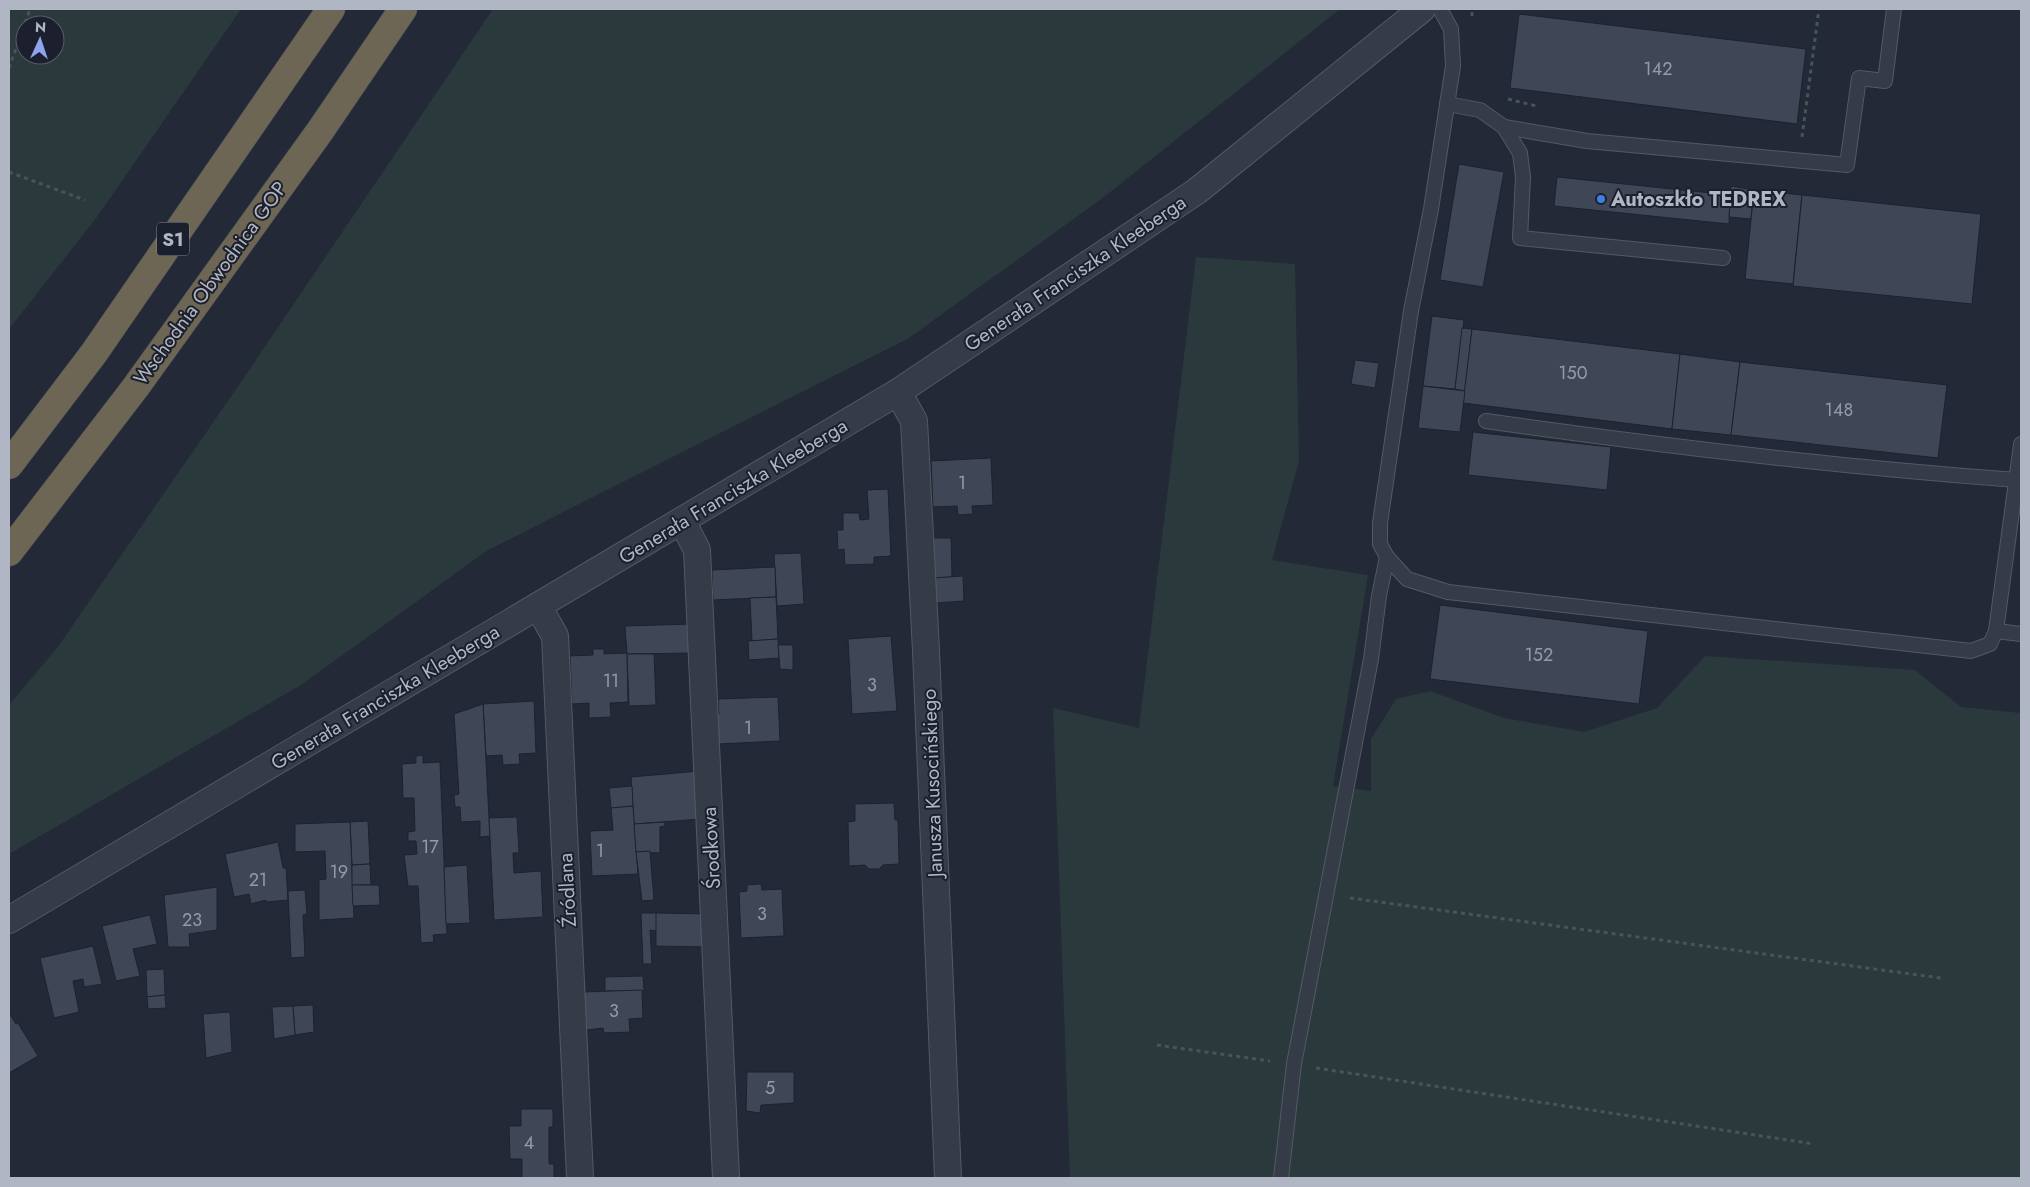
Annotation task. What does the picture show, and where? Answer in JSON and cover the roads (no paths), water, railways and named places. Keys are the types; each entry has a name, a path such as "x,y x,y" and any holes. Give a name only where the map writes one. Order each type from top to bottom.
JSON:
{"highway":[{"name":"S1","path":"9,465 94,353 331,9"},
{"name":"Wschodnia Obwodnica GOP","path":"9,552 136,388 320,130 403,9"}],"street":[{"name":"Generała Franciszka Kleeberga","path":"9,920 898,392 1197,191 1422,9"},
{"name":"Janusza Kusocińskiego","path":"898,392 914,421 926,651 948,1178"},
{"name":"Środkowa","path":"682,521 697,550 726,1178"},
{"name":"Źródlana","path":"538,606 555,636 580,1178"}],"lane":[{"path":"1440,9 1451,29 1452,66 1431,209 1411,311 1380,523 1380,544 1387,558 1407,579 1448,592 1971,651 1990,644 1996,631 2017,506 2017,480 2021,444"},
{"path":"1504,127 1587,141 1847,165 1859,78 1885,80 1894,9"},
{"path":"1447,104 1480,110 1504,127 1520,153 1523,177 1520,238 1723,258"},
{"path":"1486,421 1591,436 1787,458 2017,480"},
{"path":"1281,1178 1294,1064 1371,659 1378,596 1387,558"},
{"path":"1996,631 2021,634"}],"place":[{"name":"Autoszkło TEDREX","path":"1601,199"}]}
